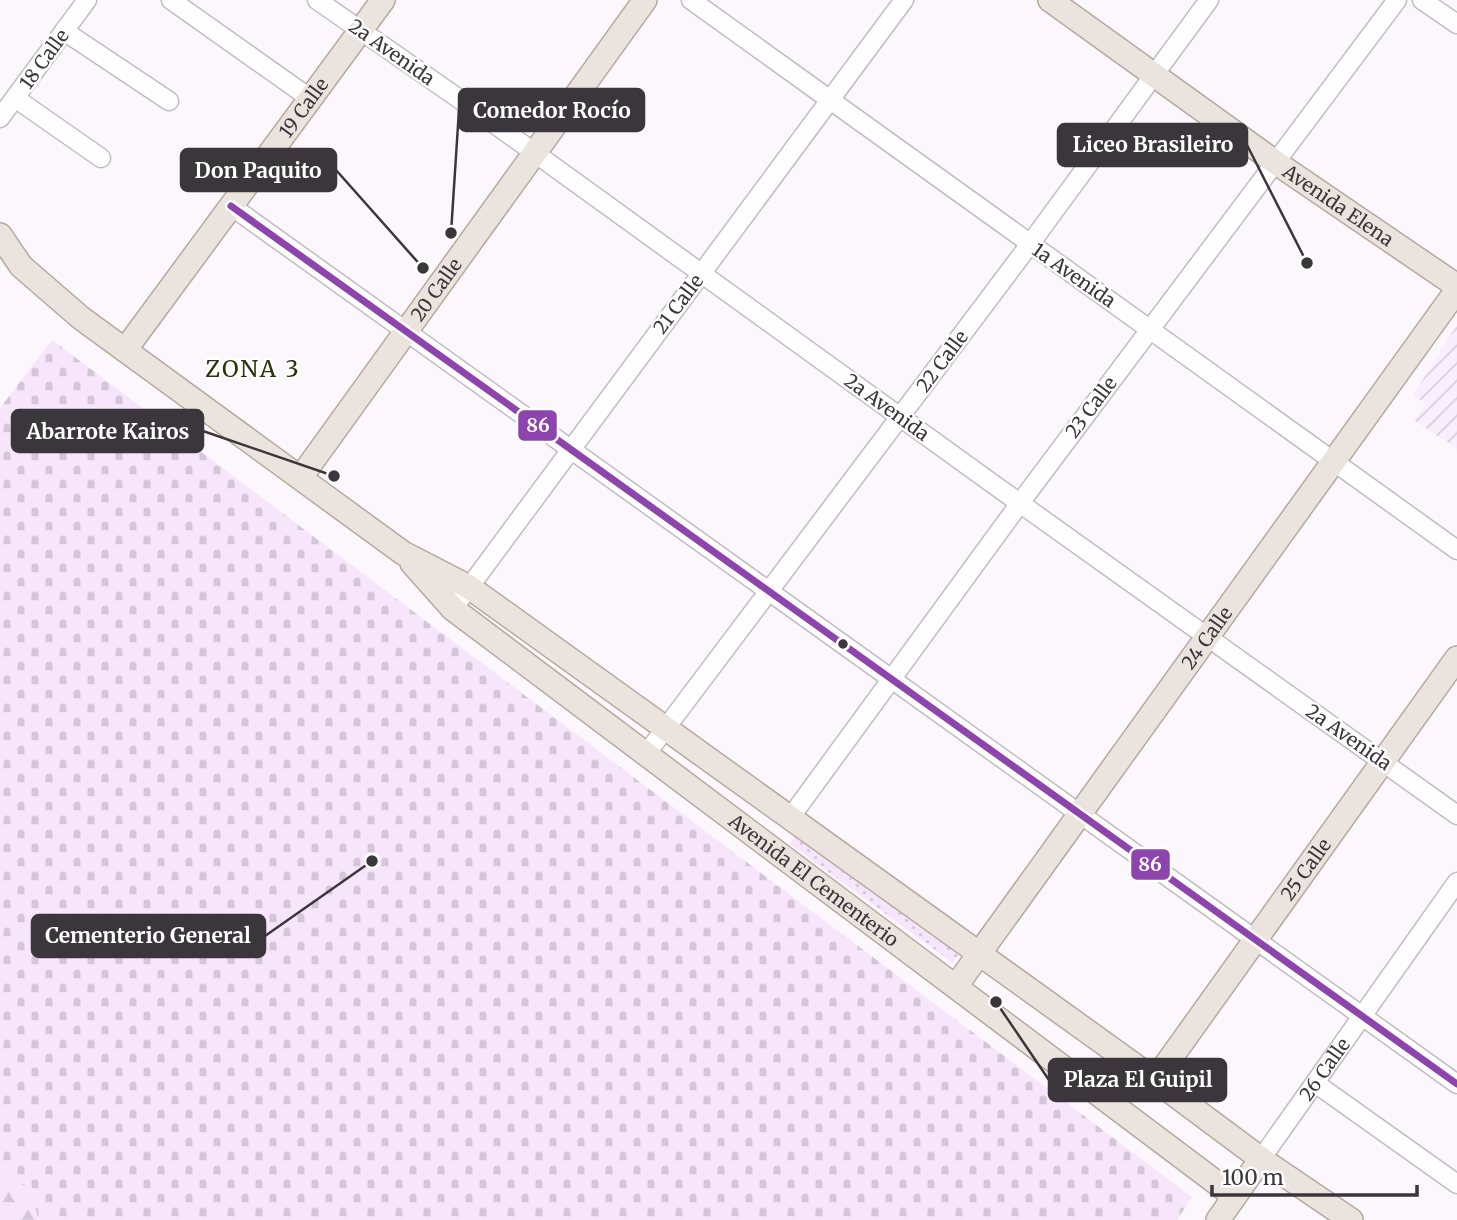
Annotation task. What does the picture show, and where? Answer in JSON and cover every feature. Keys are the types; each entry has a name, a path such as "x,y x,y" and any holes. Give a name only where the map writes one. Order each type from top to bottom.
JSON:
{"main road":[{"name":"19 Calle","path":"125,350 383,0"},
{"name":"20 Calle","path":"301,477 645,0"},
{"name":"Avenida Elena","path":"1049,0 1457,288"},
{"name":"Avenida El Cementerio","path":"0,235 22,266 81,318 403,553 469,587 1261,1159 1351,1220"},
{"name":"24 Calle","path":"956,986 1457,288"},
{"name":"Avenida El Cementerio","path":"403,553 453,609 1234,1196"},
{"name":"25 Calle","path":"1155,1080 1457,658"},
{"name":"26 Calle","path":"1217,1220 1261,1159"}],"street":[{"name":"18 Calle","path":"0,118 87,0"},
{"path":"171,0 311,99"},
{"name":"2a Avenida","path":"317,0 1457,815"},
{"name":"1a Avenida","path":"691,0 1457,550"},
{"name":"21 Calle","path":"453,609 904,0"},
{"name":"22 Calle","path":"647,753 1030,244 1209,0"},
{"name":"23 Calle","path":"790,818 1149,329 1397,0"},
{"path":"1422,0 1457,24"},
{"path":"64,31 169,101"},
{"path":"15,98 101,158"},
{"path":"231,206 1457,1084"},
{"name":"26 Calle","path":"1261,1159 1457,882"},
{"path":"1315,1083 1457,1184"}],"shaded area":[{"path":"1457,325 1457,449 1414,420 1426,404 1413,395"}],"green space":[{"path":"52,340 1192,1197 1177,1220 38,1220 32,1187 0,1175 0,408"},
{"path":"799,831 962,950 953,963 790,844"},
{"path":"0,1175 32,1187 38,1220 0,1220"}],"transit line":[{"name":"86","path":"231,206 1457,1084"}],"place":[{"name":"Comedor Rocío","path":"451,233"},
{"name":"Liceo Brasileiro","path":"1307,263"},
{"name":"Don Paquito","path":"423,268"},
{"name":"Abarrote Kairos","path":"334,476"},
{"name":"Cementerio General","path":"372,861"},
{"name":"Plaza El Guipil","path":"996,1002"}],"district":[{"name":"ZONA 3","path":"253,369"}]}
